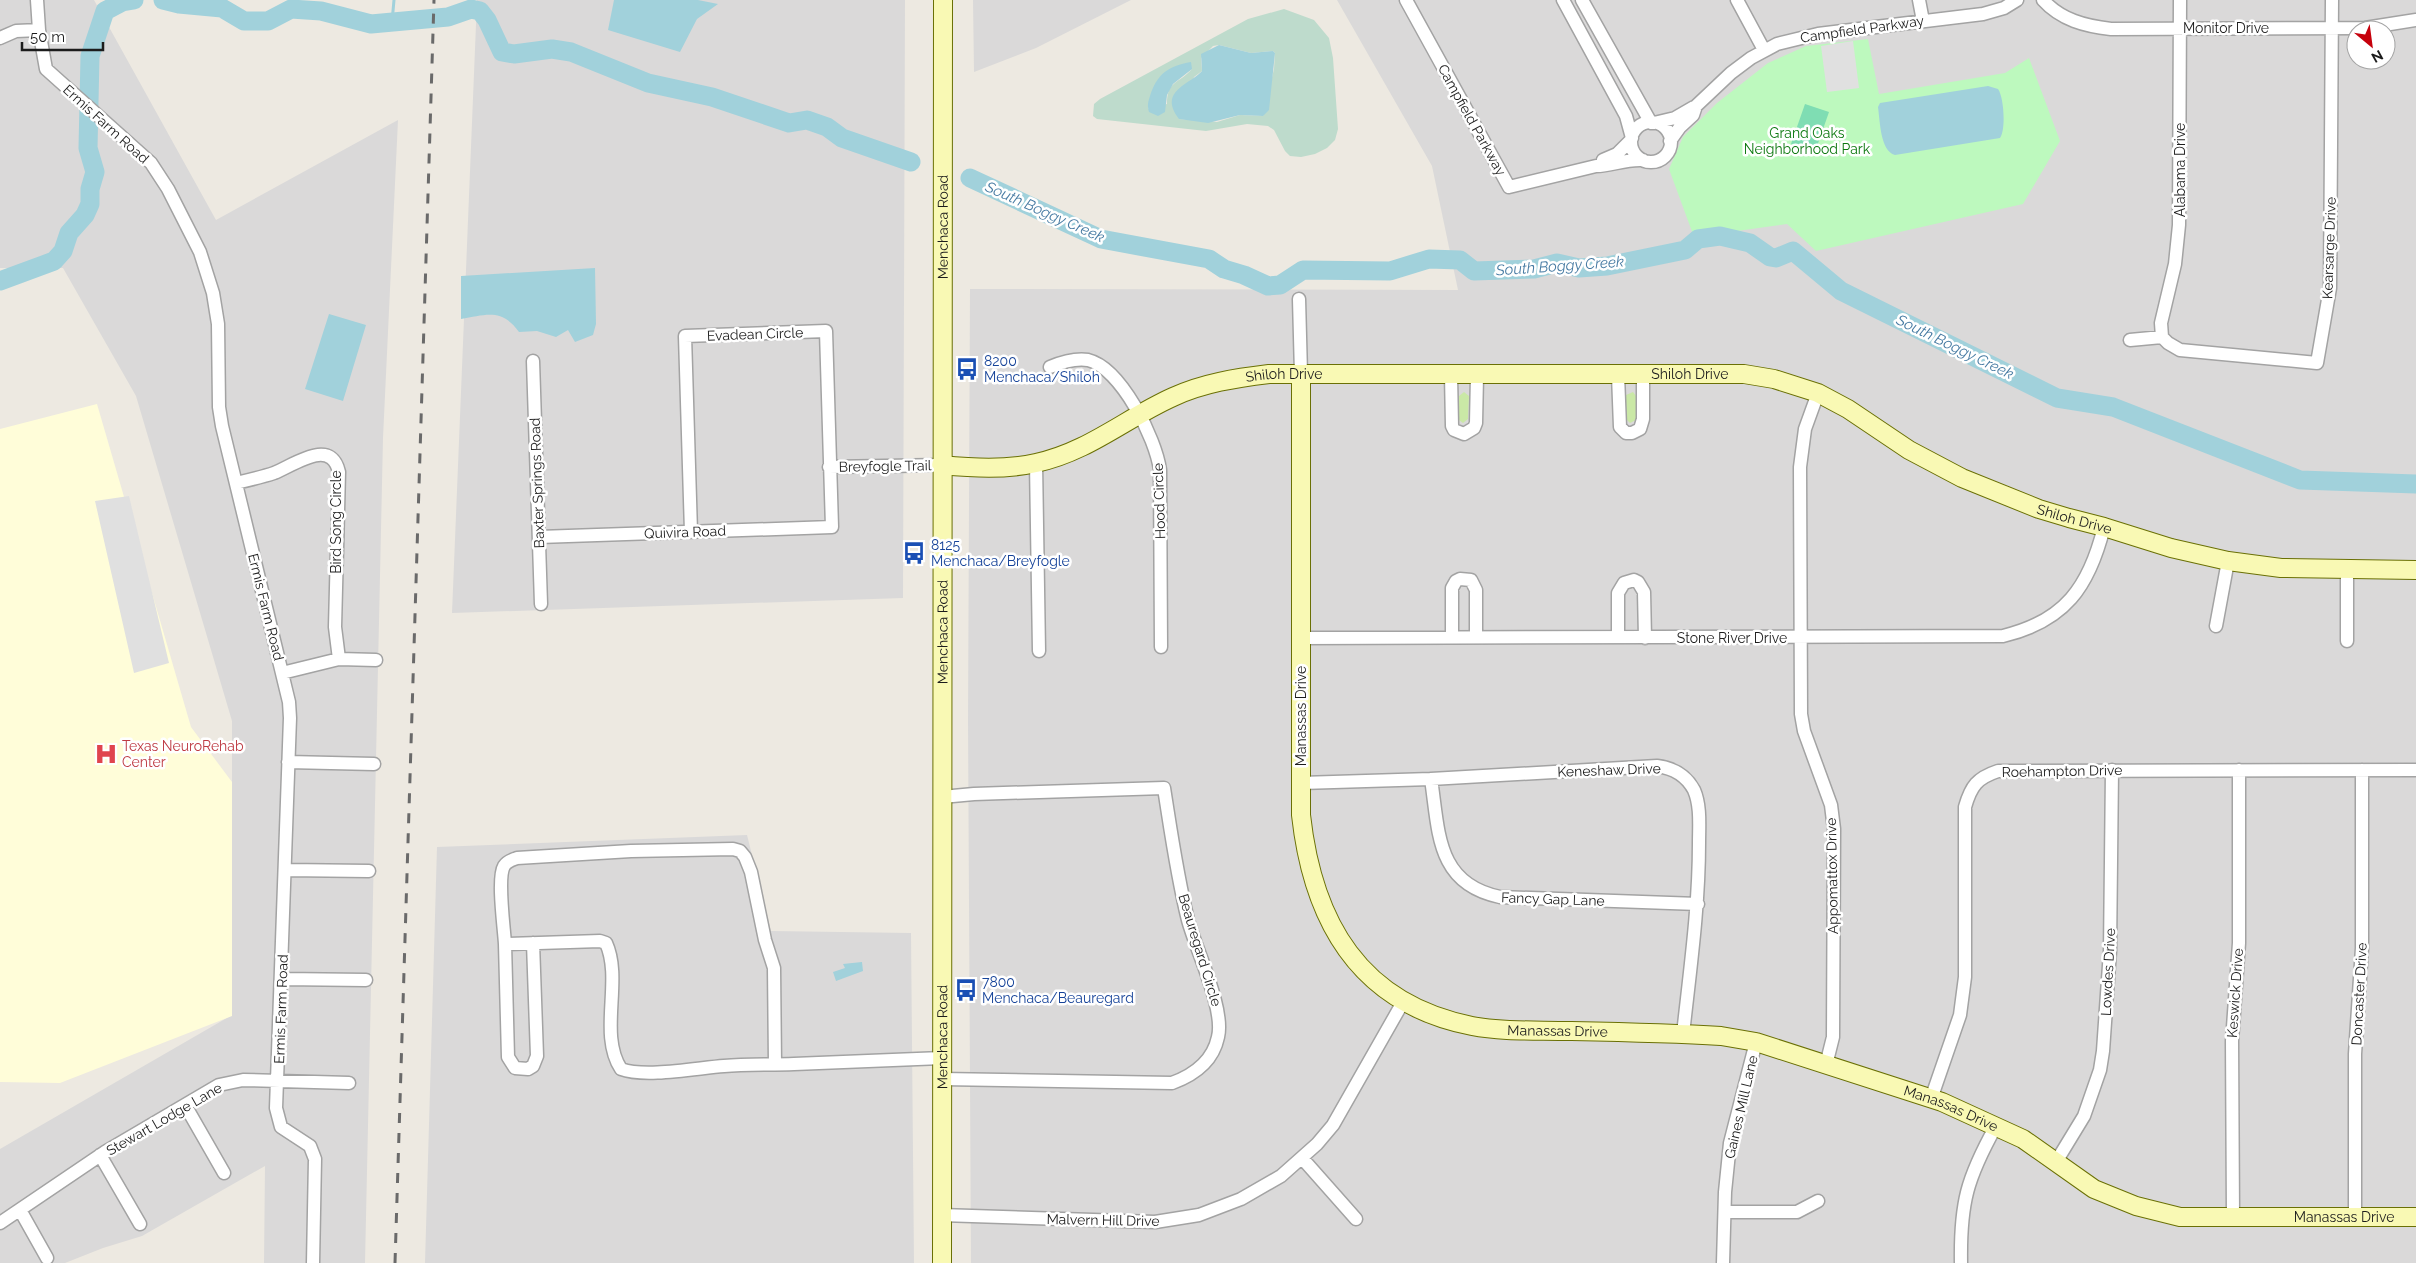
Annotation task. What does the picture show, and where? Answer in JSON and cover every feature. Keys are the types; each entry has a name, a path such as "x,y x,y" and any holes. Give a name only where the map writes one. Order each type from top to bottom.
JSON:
{"street":[{"name":"Ermis Farm Road","path":"37,0 39,30 46,69 151,163 168,189 200,252 206,269 218,324 219,407 282,673 290,718 276,1108 279,1122 285,1130 310,1146 315,1159 313,1263"},
{"name":"Menchaca Road","path":"942,1263 941,465 944,181 943,0"},
{"name":"Campfield Parkway","path":"1406,0 1509,187 1596,166 1606,166 1622,161 1643,160"},
{"path":"1563,0 1626,116 1631,139 1634,152 1643,160 1650,162 1662,158 1670,148 1666,129 1653,123 1641,125 1631,139"},
{"path":"1582,0 1653,123"},
{"path":"1737,0 1764,50"},
{"path":"1920,0 1923,21"},
{"name":"Campfield Parkway","path":"1653,123 1675,118 1696,106 1736,70 1764,50 1802,36 1983,14 2004,8 2017,0"},
{"name":"Monitor Drive","path":"2043,0 2058,14 2085,25 2111,29 2332,28 2383,26 2416,20"},
{"name":"Alabama Drive","path":"2162,337 2161,323 2175,264 2179,225 2180,0"},
{"name":"Kearsarge Drive","path":"2162,337 2180,350 2317,363 2330,288 2332,0"},
{"path":"0,38 16,31 39,30"},
{"name":"Campfield Parkway","path":"1670,141 1680,127 1693,115 1696,106"},
{"name":"Campfield Parkway","path":"1596,166 1617,154 1631,139"},
{"name":"Manassas Drive","path":"1299,299 1301,374 1301,815 1304,841 1324,911 1338,936 1357,963 1382,988 1403,1002 1429,1014 1473,1026 1721,1036 1756,1042 1931,1099 2023,1139 2094,1189 2136,1206 2180,1217 2416,1217"},
{"name":"Evadean Circle","path":"691,532 685,336 826,331 832,527"},
{"path":"2130,340 2162,337"},
{"name":"Hood Circle","path":"1050,366 1078,359 1099,365 1115,380 1139,415 1154,444 1160,470 1161,647"},
{"name":"Baxter Springs Road","path":"533,361 540,604"},
{"name":"Shiloh Drive","path":"941,465 986,468 1036,463 1069,453 1097,441 1174,396 1220,381 1269,374 1477,376 1643,374 1761,376 1818,393 1848,409 1909,450 1962,478 2039,509 2171,548 2228,561 2281,568 2416,570"},
{"path":"1618,375 1620,427 1626,433 1632,433 1640,429 1643,419 1643,374"},
{"path":"1451,375 1452,426 1454,430 1464,434 1474,428 1476,423 1477,376"},
{"name":"Appomattox Drive","path":"1818,393 1805,429 1800,467 1800,638 1801,714 1804,731 1830,805 1834,829 1833,1037 1826,1065"},
{"name":"Bird Song Circle","path":"236,483 272,473 314,455 324,454 332,457 337,464 339,472 335,627 339,658"},
{"path":"1036,463 1039,651"},
{"name":"Breyfogle Trail","path":"830,466 941,465"},
{"name":"Quivira Road","path":"539,537 832,527"},
{"name":"Stone River Drive","path":"1300,638 1984,638 2003,636 2034,627 2062,609 2081,587 2093,564 2104,527"},
{"path":"2216,626 2228,561"},
{"path":"2347,570 2347,641"},
{"path":"1452,637 1452,588 1456,581 1466,579 1471,580 1476,590 1476,637"},
{"path":"1618,637 1618,593 1624,583 1634,580 1638,582 1644,592 1645,638"},
{"path":"282,673 339,658 376,660"},
{"path":"288,762 374,764"},
{"name":"Keneshaw Drive","path":"1301,783 1431,779 1657,766 1674,770 1689,783 1697,801 1699,814 1698,904 1683,1034"},
{"name":"Lowdes Drive","path":"2056,1162 2084,1116 2100,1070 2103,1050 2110,951 2112,770"},
{"name":"Keswick Drive","path":"2233,1217 2232,1041 2239,943 2239,770"},
{"name":"Doncaster Drive","path":"2355,1218 2355,1054 2362,948 2362,770"},
{"name":"Roehampton Drive","path":"1931,1099 1963,1002 1965,977 1965,807 1974,782 1998,771 2416,770"},
{"name":"Fancy Gap Lane","path":"1431,779 1442,850 1451,867 1473,888 1500,897 1698,904"},
{"name":"Beauregard Circle","path":"942,797 974,794 1164,788 1177,872 1188,918 1213,994 1220,1022 1219,1036 1209,1059 1193,1073 1172,1083 942,1080"},
{"path":"533,943 537,1056 533,1066 520,1070 514,1068 508,1057 505,944 501,887 503,867 508,861 517,858 631,851 735,849 745,857 751,872 765,940 774,968 775,1064"},
{"path":"286,870 369,871"},
{"path":"505,944 600,941 606,943 612,966 613,1055 620,1069 654,1072 727,1066 942,1058"},
{"path":"282,979 366,980"},
{"name":"Malvern Hill Drive","path":"941,1216 1139,1222 1180,1219 1199,1215 1241,1199 1282,1176 1317,1144 1346,1106 1403,1002"},
{"name":"Gaines Mill Lane","path":"1723,1263 1730,1143 1756,1042"},
{"name":"Stewart Lodge Lane","path":"0,1223 100,1155 219,1085 233,1081 349,1082"},
{"path":"185,1105 224,1173"},
{"path":"1961,1263 1964,1198 1976,1163 1996,1126"},
{"path":"100,1155 140,1224"},
{"path":"1302,1158 1356,1219"},
{"path":"1726,1212 1797,1212 1806,1210 1818,1201"},
{"path":"20,1210 47,1258"}],"shaded area":[{"path":"0,0 94,0 216,220 398,120 383,438 365,1263 264,1263 265,1166 142,1236 103,1248 65,1263 0,1263 0,1149 232,1015 232,721 136,396 63,268 0,268"},
{"path":"477,0 905,0 903,598 452,613"},
{"path":"973,0 1131,0 1036,48 974,72"},
{"path":"1337,0 2416,0 2416,1263 971,1263 968,721 970,289 1458,290 1432,166"},
{"path":"1853,41 1859,88 1827,92 1821,46"},
{"name":"Texas NeuroRehab Center","path":"97,404 191,727 232,782 232,1016 60,1083 0,1082 0,429"},
{"path":"129,496 169,663 134,673 95,501"},
{"path":"747,835 771,931 911,933 914,1263 425,1263 437,847"}],"green space":[{"path":"1284,9 1314,20 1329,38 1333,58 1338,129 1335,140 1327,148 1315,154 1301,157 1290,156 1285,151 1274,130 1268,126 1247,124 1206,131 1097,119 1093,116 1094,104 1100,99 1248,19","holes":["1219,45 1251,53 1273,51 1275,53 1274,69 1263,116 1240,115 1217,122 1179,119 1194,77 1202,71 1201,58 1213,46","1192,69 1171,86 1167,104 1148,109 1151,95"]},
{"name":"Grand Oaks Neighborhood Park","path":"1868,39 1879,94 2005,73 2029,58 2060,141 2023,204 1816,251 1787,224 1694,237 1669,169 1683,137 1717,103 1768,63 1806,46"},
{"path":"1805,104 1829,112 1815,152 1791,144"},
{"path":"1464,392 1469,396 1468,419 1463,423 1459,420 1459,396"},
{"path":"1633,392 1636,396 1636,420 1630,423 1626,419 1626,395"}],"water":[{"path":"614,0 698,0 718,4 697,19 680,52 608,30"},
{"path":"1219,45 1251,53 1273,51 1275,53 1269,110 1263,116 1240,115 1208,123 1179,119 1173,109 1174,95 1178,89 1202,71 1201,54"},
{"path":"1191,62 1192,69 1173,84 1167,95 1165,112 1158,116 1149,112 1149,98 1156,82 1164,72"},
{"path":"1988,86 1998,89 2002,99 2004,121 2000,138 1895,155 1886,148 1880,127 1878,107 1880,103"},
{"path":"595,268 596,324 593,335 575,342 568,330 556,337 537,331 519,332 513,324 500,316 486,315 461,319 461,276"},
{"path":"329,314 366,325 343,401 305,389"},
{"path":"862,962 863,971 836,981 833,972 845,968 843,964"}],"waterway":[{"name":"South Boggy Creek","path":"0,281 54,261 63,251 69,233 85,215 90,204 90,189 95,172 88,148 90,56 105,11 122,2 134,0"},
{"name":"South Boggy Creek","path":"163,0 179,4 222,8 244,21 268,21 291,9 321,11 371,24 448,17 471,9 480,11 487,20 502,52 514,54 552,49 571,52 648,83 712,97 789,123 807,120 827,127 842,138 911,162"},
{"path":"392,22 394,0"},
{"name":"South Boggy Creek","path":"970,178 1101,239 1209,259 1224,269 1244,275 1268,286 1280,285 1303,270 1390,271 1429,259 1460,260 1474,271 1534,269 1557,263 1579,268 1607,266 1685,250 1698,239 1720,236 1750,243 1770,257 1776,258 1793,251 1841,291 2057,398 2113,407 2300,480 2416,484"}],"railway":[{"path":"395,1263 434,0"}],"place":[{"name":"8200 Menchaca/Shiloh","path":"967,369"},
{"name":"8125 Menchaca/Breyfogle","path":"914,553"},
{"name":"Texas NeuroRehab Center","path":"106,754"},
{"name":"7800 Menchaca/Beauregard","path":"966,990"}]}
